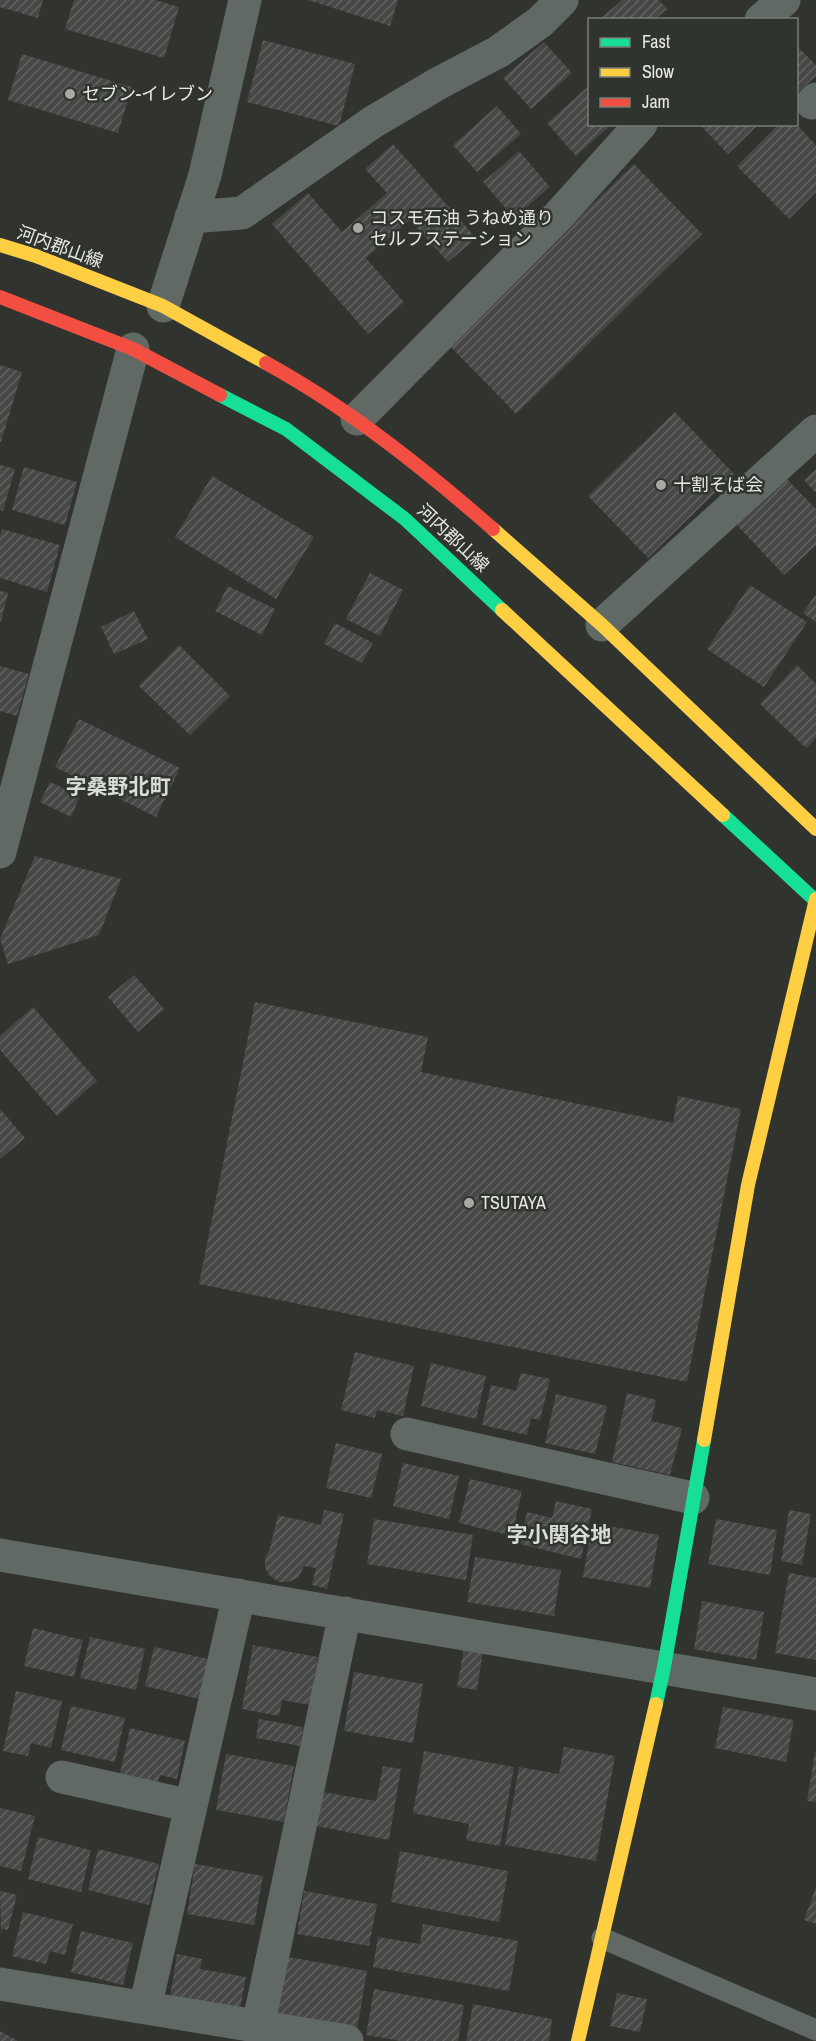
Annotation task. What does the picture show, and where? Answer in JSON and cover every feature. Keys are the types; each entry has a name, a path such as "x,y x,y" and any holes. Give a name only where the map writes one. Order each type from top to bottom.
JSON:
{"main road":[{"name":"河内郡山線","path":"0,245 36,255 163,306 308,386 357,419 438,481 602,625 816,829"},
{"name":"河内郡山線","path":"0,297 134,349 286,429 405,519 816,900"},
{"path":"578,2041 664,1667 748,1185 816,900"}],"street":[{"path":"163,306 204,175 246,0"},
{"path":"191,216 242,213 373,122 498,51 540,22 562,0"},
{"path":"357,419 559,214 639,126"},
{"path":"0,852 134,349"},
{"path":"602,625 816,431"},
{"path":"407,1434 693,1498"},
{"path":"0,1555 816,1694"},
{"path":"145,2008 238,1595"},
{"path":"258,2026 345,1613"},
{"path":"62,1777 191,1806"},
{"path":"0,1984 347,2041"}],"lane":[{"path":"602,1938 816,2030"}],"building":[{"path":"0,0 43,0 38,18 0,7"},
{"path":"74,0 155,0 179,7 164,58 65,29"},
{"path":"308,0 398,0 390,26"},
{"path":"622,0 659,0 667,9 656,18 601,18"},
{"path":"263,40 355,64 339,126 247,102"},
{"path":"544,42 572,73 531,109 503,78"},
{"path":"798,47 816,65 816,76 798,92"},
{"name":"セブン-イレブン","path":"22,54 132,87 118,133 8,100"},
{"path":"588,87 588,126 610,126 576,156 547,123"},
{"path":"497,106 521,134 477,172 453,145"},
{"path":"701,126 757,126 728,154"},
{"path":"777,126 798,126 816,145 816,192 789,219 737,166"},
{"path":"393,144 476,238 448,262 410,220 366,258 404,302 368,334 272,224 308,193 342,232 387,193 365,169"},
{"path":"519,151 550,187 514,218 483,182"},
{"path":"634,164 702,234 516,414 448,344"},
{"path":"0,365 22,372 1,442 0,442"},
{"name":"十割そば会","path":"675,412 734,474 648,558 588,496"},
{"path":"0,465 15,469 3,511 0,510"},
{"path":"24,467 77,482 65,525 12,510"},
{"path":"816,469 816,493 804,480"},
{"path":"782,474 816,509 816,545 784,575 733,521"},
{"path":"212,476 314,537 276,599 175,537"},
{"path":"2,529 60,545 47,592 0,578"},
{"path":"370,573 403,590 380,636 346,619"},
{"path":"750,585 807,622 764,687 707,649"},
{"path":"228,586 275,609 262,635 215,611"},
{"path":"0,591 8,593 1,622 0,621"},
{"path":"816,594 816,622 803,613"},
{"path":"134,611 148,639 114,654 101,627"},
{"path":"335,623 373,643 362,663 324,644"},
{"path":"179,645 230,696 190,735 139,686"},
{"path":"797,665 816,684 816,738 806,748 760,704"},
{"path":"0,666 29,674 17,716 0,711"},
{"path":"79,719 180,768 156,817 55,767"},
{"path":"50,782 80,796 71,817 40,802"},
{"path":"35,856 121,879 99,935 8,964 0,939"},
{"path":"134,975 164,1009 138,1032 108,997"},
{"name":"TSUTAYA","path":"255,1002 428,1037 421,1072 673,1123 678,1096 741,1109 687,1382 199,1284"},
{"path":"33,1007 97,1081 57,1116 0,1050 0,1036"},
{"path":"0,1109 25,1138 0,1159"},
{"path":"355,1352 414,1366 403,1416 377,1410 375,1418 341,1410"},
{"path":"431,1363 486,1376 476,1419 421,1406"},
{"path":"521,1373 550,1379 540,1420 531,1418 527,1435 482,1425 491,1385 516,1391"},
{"path":"627,1393 656,1400 651,1421 682,1428 670,1475 612,1462"},
{"path":"556,1394 607,1406 595,1454 545,1443"},
{"path":"336,1443 382,1454 371,1498 326,1488"},
{"path":"403,1463 459,1476 449,1519 393,1506"},
{"path":"470,1479 522,1491 512,1536 459,1523"},
{"path":"556,1501 592,1509 581,1559 520,1544 527,1512 552,1518"},
{"path":"324,1510 344,1514 327,1589 312,1585 316,1568 304,1566 299,1577 289,1582 279,1582 270,1576 265,1568 265,1558 270,1548 278,1515 321,1525"},
{"path":"789,1510 811,1514 802,1565 781,1561"},
{"path":"374,1519 473,1535 466,1580 367,1564"},
{"path":"716,1519 777,1530 770,1575 708,1564"},
{"path":"592,1523 659,1535 650,1588 583,1577"},
{"path":"475,1557 561,1570 554,1616 467,1602"},
{"path":"789,1573 816,1578 816,1660 775,1653"},
{"path":"702,1601 764,1612 756,1660 694,1649"},
{"path":"33,1628 83,1640 74,1677 24,1666"},
{"path":"90,1637 145,1649 136,1690 80,1678"},
{"path":"253,1645 318,1657 310,1705 282,1700 279,1716 242,1709"},
{"path":"154,1647 208,1659 199,1699 145,1686"},
{"path":"464,1648 483,1651 477,1690 457,1687"},
{"path":"354,1672 423,1684 413,1743 344,1731"},
{"path":"16,1691 62,1701 51,1748 31,1743 28,1756 3,1751"},
{"path":"71,1706 125,1718 115,1762 61,1750"},
{"path":"723,1707 794,1720 786,1762 715,1748"},
{"path":"259,1719 303,1727 300,1746 256,1738"},
{"path":"130,1728 185,1741 177,1779 160,1775 157,1786 119,1778"},
{"path":"564,1747 615,1756 596,1861 505,1845 519,1767 559,1774"},
{"path":"424,1751 514,1767 500,1846 466,1840 469,1824 413,1813"},
{"path":"816,1752 816,1802 807,1801"},
{"path":"226,1754 294,1766 284,1822 216,1810"},
{"path":"383,1766 401,1769 389,1840 316,1826 322,1792 376,1801"},
{"path":"0,1808 35,1816 21,1871 0,1866"},
{"path":"38,1837 91,1850 81,1892 28,1879"},
{"path":"98,1849 159,1864 149,1905 88,1890"},
{"path":"400,1851 508,1871 499,1922 391,1902"},
{"path":"195,1864 263,1876 254,1925 187,1914"},
{"path":"816,1887 816,1924 804,1920"},
{"path":"0,1891 17,1895 8,1930 2,1929 1,1935"},
{"path":"304,1891 377,1904 369,1946 297,1934"},
{"path":"23,1912 73,1924 65,1955 50,1951 46,1964 12,1956"},
{"path":"423,1924 518,1941 509,1991 373,1967 378,1937 420,1944"},
{"path":"81,1931 133,1943 123,1985 71,1972"},
{"path":"177,1954 202,1959 200,1969 246,1977 240,2009 170,1997"},
{"path":"283,1956 367,1971 357,2030 273,2014"},
{"path":"374,1989 464,2005 458,2041 401,2041 366,2035"},
{"path":"617,1993 647,1999 640,2032 610,2026"},
{"path":"473,2004 552,2019 549,2041 466,2041"},
{"path":"0,2031 18,2041 0,2041"}],"traffic: fast":[{"path":"220,395 286,429 405,519 502,610"},
{"path":"723,815 816,901"},
{"path":"656,1704 704,1440"}],"traffic: slow":[{"path":"0,245 36,256 163,306 266,363"},
{"path":"493,529 602,625 816,829"},
{"path":"502,610 723,815"},
{"path":"704,1440 748,1185 816,899"},
{"path":"578,2041 656,1704"}],"traffic: jam":[{"path":"0,297 133,349 220,395"},
{"path":"266,363 326,399 384,440 493,529"}],"place":[{"name":"セブン-イレブン","path":"70,94"},
{"name":"コスモ石油 うねめ通り セルフステーション","path":"358,228"},
{"name":"十割そば会","path":"661,485"},
{"name":"TSUTAYA","path":"469,1203"}],"district":[{"name":"字桑野北町","path":"118,787"},
{"name":"字小関谷地","path":"559,1535"}]}
